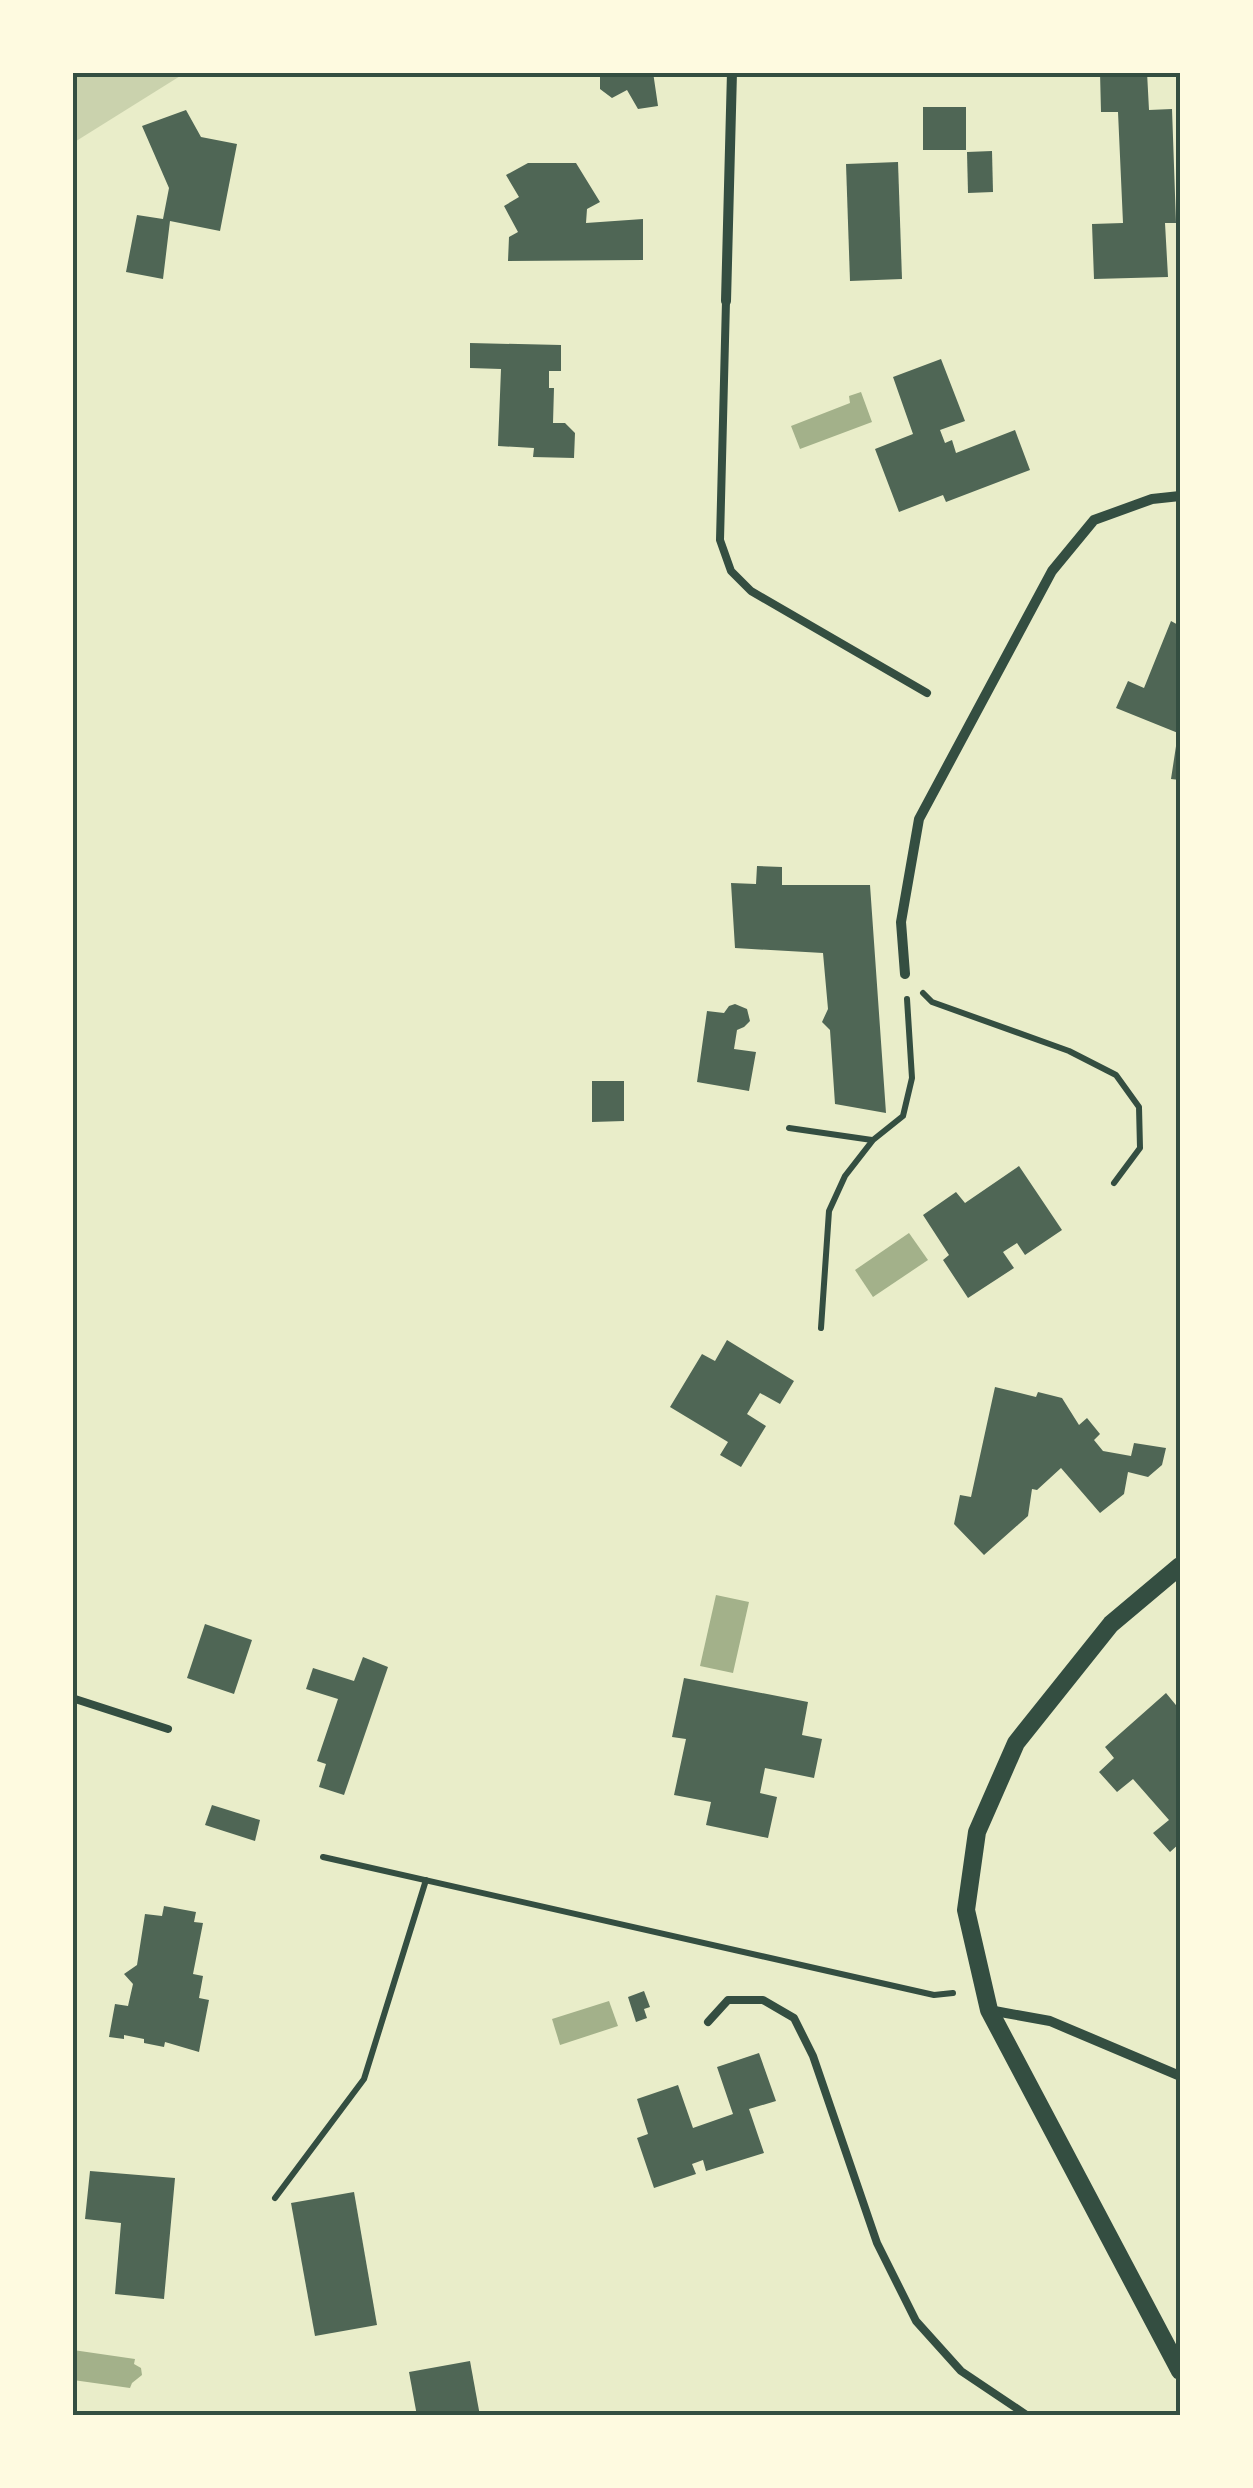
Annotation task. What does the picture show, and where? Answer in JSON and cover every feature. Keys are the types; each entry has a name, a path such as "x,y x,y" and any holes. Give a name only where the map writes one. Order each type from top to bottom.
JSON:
{"street":[{"path":"726,301 732,72"},
{"path":"905,974 901,922 919,820 1052,570 1094,520 1152,499 1180,496"},
{"path":"1180,1566 1111,1624 1016,1743 977,1832 966,1910 989,2010 1180,2371"},
{"path":"989,2010 1050,2021 1180,2076"}],"lane":[{"path":"726,301 720,540 730,571 750,592 927,693"},
{"path":"72,1698 168,1729"},
{"path":"708,2022 728,2000 763,2000 794,2018 813,2056 877,2244 916,2321 961,2370 1028,2416"}],"path":[{"path":"821,1328 829,1211 845,1176 873,1140 903,1116 912,1078 905,974"},
{"path":"905,974 932,1002 1069,1051 1116,1074 1140,1107 1140,1148 1114,1183"},
{"path":"789,1128 873,1140"},
{"path":"322,1857 934,1996 984,1990"},
{"path":"276,2198 364,2079 426,1880"}],"shaded area":[{"path":"73,72 185,72 185,73 73,143"},
{"path":"861,392 872,422 800,449 791,426 850,403 849,396"},
{"path":"909,1233 928,1260 873,1297 855,1270"},
{"path":"716,1595 749,1602 733,1673 700,1666"},
{"path":"609,2001 618,2026 560,2045 552,2019"},
{"path":"73,2350 135,2359 142,2375 130,2388 73,2380"}],"building":[{"path":"600,72 653,72 658,106 638,109 627,90 612,98 600,89"},
{"path":"1100,72 1147,72 1149,110 1172,109 1176,223 1165,223 1168,277 1094,279 1092,224 1123,223 1118,112 1101,112"},
{"path":"923,107 966,107 966,150 923,150"},
{"path":"186,110 201,137 237,144 220,231 170,221 163,279 126,272 137,215 163,219 169,188 142,126"},
{"path":"992,151 993,192 968,193 967,152"},
{"path":"898,162 902,279 850,281 846,164"},
{"path":"528,163 576,163 600,202 587,209 586,223 643,219 643,260 508,261 509,237 518,232 504,206 519,197 506,175"},
{"path":"470,343 561,345 561,371 549,371 549,388 554,388 553,423 565,423 575,433 574,458 533,457 534,448 498,446 501,369 470,368"},
{"path":"941,359 965,421 940,430 945,443 952,440 956,453 1015,430 1030,470 946,502 943,495 899,512 875,449 913,434 893,377"},
{"path":"1171,621 1180,626 1180,780 1171,779 1178,733 1116,708 1128,681 1144,688"},
{"path":"757,866 782,867 782,885 870,885 886,1113 835,1104 830,1030 822,1022 828,1009 823,953 735,948 731,883 756,884"},
{"path":"735,1004 747,1009 750,1021 737,1030 734,1049 756,1052 749,1091 697,1082 707,1011 724,1013"},
{"path":"592,1081 624,1081 624,1121 592,1122"},
{"path":"1019,1166 1062,1230 1025,1255 1017,1243 1003,1252 1014,1268 968,1298 943,1260 949,1255 923,1215 956,1192 965,1203"},
{"path":"727,1340 794,1381 780,1404 760,1393 747,1414 766,1426 741,1467 720,1455 728,1442 670,1407 702,1354 715,1361"},
{"path":"995,1387 1036,1397 1038,1392 1062,1398 1079,1425 1087,1418 1100,1434 1094,1440 1103,1451 1131,1456 1134,1443 1166,1448 1162,1465 1148,1477 1128,1472 1124,1494 1100,1513 1061,1468 1037,1490 1032,1489 1028,1516 984,1555 954,1524 960,1495 971,1497"},
{"path":"205,1624 252,1640 234,1694 187,1678"},
{"path":"363,1657 388,1667 344,1795 319,1787 326,1764 317,1761 338,1699 306,1689 313,1668 354,1681"},
{"path":"684,1678 808,1702 802,1735 822,1739 814,1778 765,1768 760,1793 777,1797 768,1838 706,1825 711,1802 674,1795 686,1739 672,1737"},
{"path":"1166,1693 1180,1710 1180,1843 1170,1852 1153,1833 1169,1820 1133,1779 1117,1792 1099,1772 1114,1758 1105,1747"},
{"path":"212,1805 260,1820 255,1841 205,1825"},
{"path":"164,1906 196,1912 194,1922 203,1923 193,1974 203,1976 199,1998 209,2000 199,2052 165,2042 164,2047 144,2043 144,2039 124,2035 124,2039 109,2037 115,2004 128,2006 133,1984 124,1974 137,1965 145,1914 162,1916"},
{"path":"644,1991 650,2007 644,2009 647,2018 636,2022 628,1997"},
{"path":"759,2053 776,2101 749,2109 764,2153 706,2171 703,2160 692,2164 696,2174 654,2188 637,2138 648,2134 637,2099 678,2085 693,2128 733,2114 717,2067"},
{"path":"90,2171 175,2178 164,2299 115,2294 121,2223 85,2219"},
{"path":"354,2192 377,2325 315,2336 291,2203"},
{"path":"470,2361 480,2416 417,2416 409,2372"}]}
